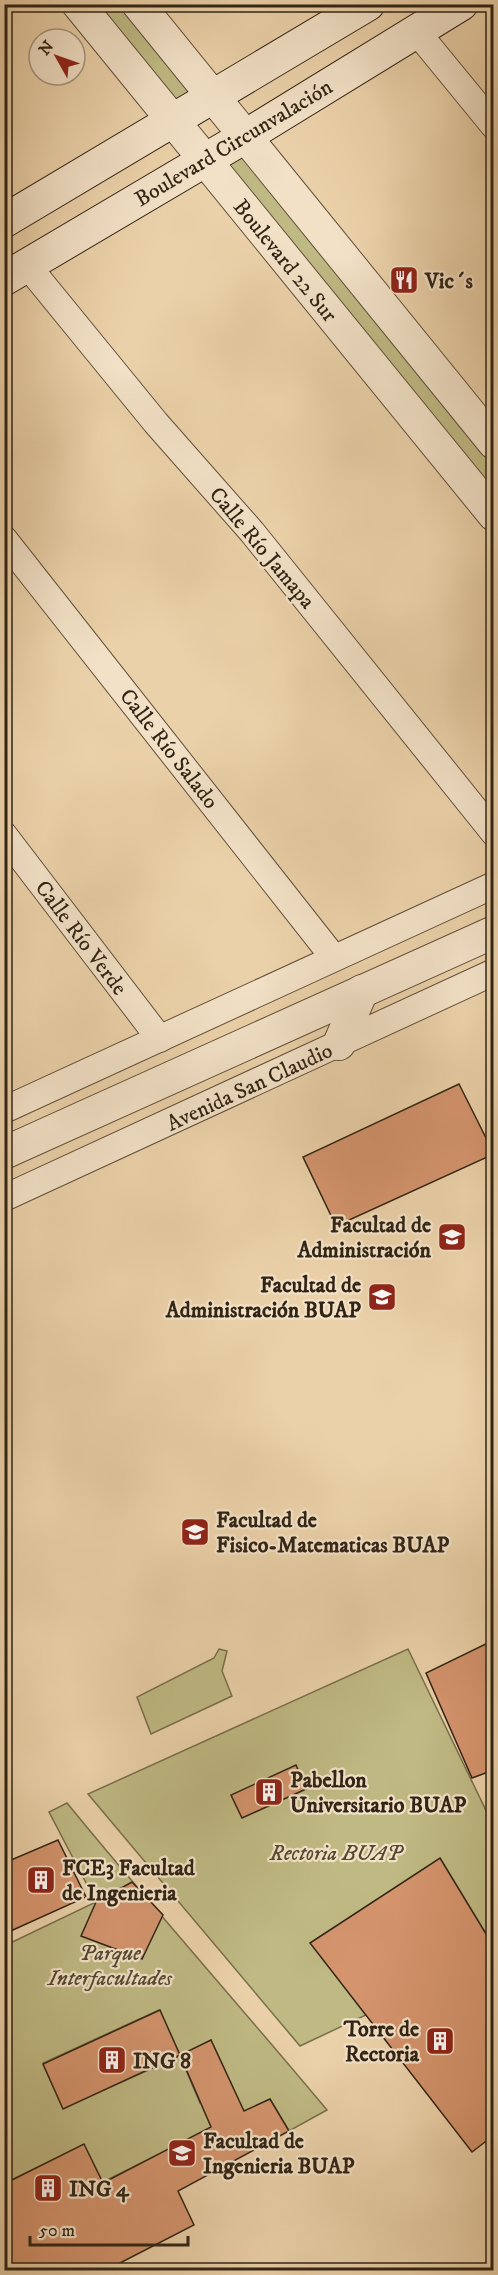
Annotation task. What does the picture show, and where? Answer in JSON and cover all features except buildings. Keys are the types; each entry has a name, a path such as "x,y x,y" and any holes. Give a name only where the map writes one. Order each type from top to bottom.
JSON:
{"main road":[{"path":"4,221 368,4"},
{"name":"Boulevard Circunvalación","path":"16,272 246,136 461,4"}],"street":[{"name":"Boulevard 22 Sur","path":"78,4 494,515"},
{"name":"Boulevard 22 Sur","path":"138,4 494,443"},
{"path":"417,32 494,126"},
{"name":"Calle Río Jamapa","path":"16,272 156,423 252,532 494,833"},
{"name":"Calle Río Salado","path":"4,539 334,958"},
{"name":"Calle Río Verde","path":"4,835 160,1039"},
{"path":"5,1109 494,885"},
{"name":"Avenida San Claudio","path":"4,1153 494,932"},
{"name":"Avenida San Claudio","path":"4,1198 494,972"},
{"path":"339,1044 362,991"}],"green space":[{"path":"81,5 140,5 216,99 177,121"},
{"path":"241,130 493,443 493,514 201,152"},
{"path":"219,1649 227,1651 222,1671 232,1696 151,1734 137,1697 214,1658"},
{"name":"Rectoria BUAP","path":"408,1649 493,1825 493,1955 300,2046 88,1794"},
{"name":"Parque Interfacultades","path":"67,1803 327,2110 289,2131 270,2099 103,2182 83,2145 5,2183 4,1946 96,1902 49,1812","holes":["159,2010 180,2056 63,2108 43,2063","211,2040 233,2088 200,2103 180,2056"]}],"place":[{"name":"Vic´s","path":"404,280"},
{"name":"Facultad de Administración","path":"452,1237"},
{"name":"Facultad de Administración BUAP","path":"382,1297"},
{"name":"Facultad de Fisico-Matematicas BUAP","path":"195,1532"},
{"name":"Pabellon Universitario BUAP","path":"269,1792"},
{"name":"FCE3 Facultad de Ingenieria","path":"41,1880"},
{"name":"Torre de Rectoria","path":"440,2041"},
{"name":"ING 8","path":"112,2060"},
{"name":"Facultad de Ingenieria BUAP","path":"182,2153"},
{"name":"ING 4","path":"48,2188"}]}
